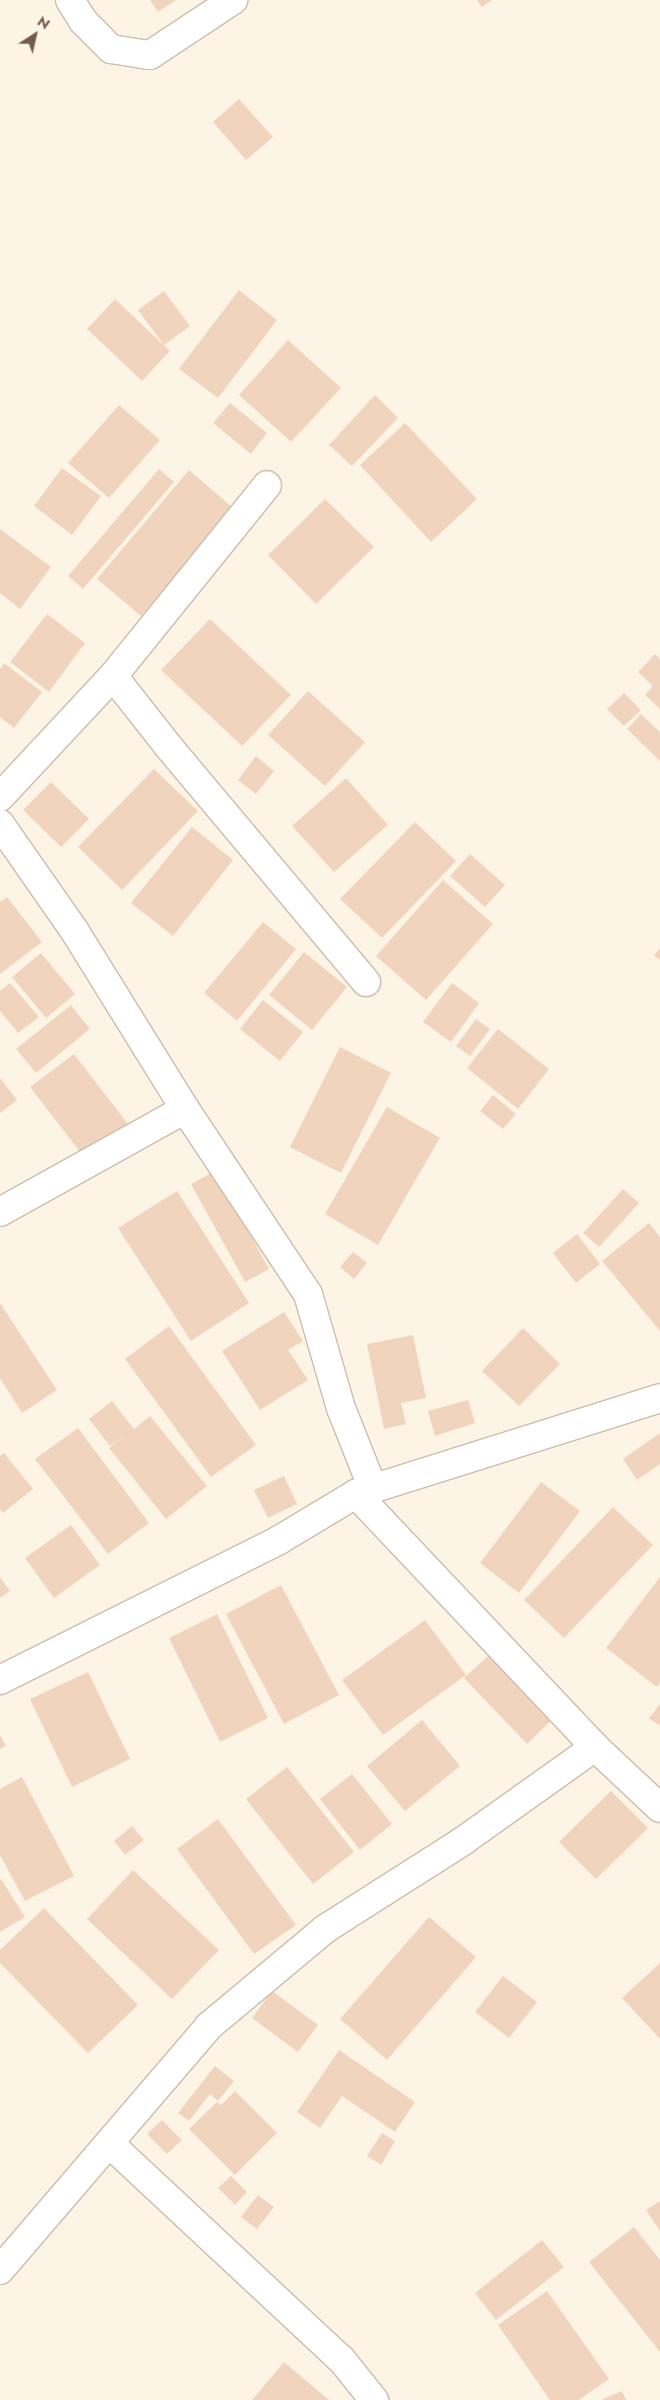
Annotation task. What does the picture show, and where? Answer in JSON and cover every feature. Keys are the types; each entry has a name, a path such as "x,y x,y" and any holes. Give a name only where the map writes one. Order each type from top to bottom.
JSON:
{"street":[{"path":"70,0 83,21 111,49 150,55 233,0"},
{"path":"0,797 113,676 267,485"},
{"path":"113,676 168,746 366,982"},
{"path":"0,824 74,930 185,1109 308,1294 365,1492 595,1747 660,1808"},
{"path":"0,1212 185,1109"},
{"path":"0,1680 279,1540 365,1492 660,1398"},
{"path":"0,2270 209,2026 325,1929 463,1841 595,1747"},
{"path":"109,2143 341,2359 374,2400"}],"building":[{"path":"150,0 176,0 158,12"},
{"path":"477,0 492,0 482,7"},
{"path":"239,99 273,137 246,160 213,122"},
{"path":"239,290 277,320 218,398 179,369"},
{"path":"164,291 190,326 164,345 138,310"},
{"path":"115,299 170,351 142,381 87,329"},
{"path":"288,340 341,388 291,442 239,395"},
{"path":"375,395 398,418 352,466 329,445"},
{"path":"230,403 267,433 251,454 213,423"},
{"path":"119,405 160,440 109,498 68,463"},
{"path":"405,423 477,499 431,542 360,465"},
{"path":"62,468 101,496 72,535 34,506"},
{"path":"159,469 174,482 83,589 68,576"},
{"path":"189,470 233,508 141,616 97,579"},
{"path":"325,499 374,547 316,604 268,555"},
{"path":"0,529 51,567 20,609 0,593"},
{"path":"47,614 85,643 49,692 10,662"},
{"path":"210,619 291,695 242,746 161,670"},
{"path":"655,654 660,659 660,709 645,695 653,686 638,672"},
{"path":"4,663 42,692 14,728 0,717 0,669"},
{"path":"308,691 365,742 325,786 268,735"},
{"path":"624,693 641,710 624,726 607,709"},
{"path":"641,714 660,732 660,761 627,729"},
{"path":"256,756 274,771 256,794 238,780"},
{"path":"154,769 198,811 122,890 78,847"},
{"path":"346,778 388,825 334,872 292,826"},
{"path":"51,782 89,819 61,847 23,810"},
{"path":"415,822 456,861 382,938 340,899"},
{"path":"192,827 233,860 173,936 131,903"},
{"path":"470,854 505,885 485,907 450,876"},
{"path":"443,880 493,924 426,1000 376,956"},
{"path":"7,897 42,942 0,974 0,902"},
{"path":"263,922 296,949 237,1021 204,993"},
{"path":"660,948 660,960 654,955"},
{"path":"304,952 347,987 312,1030 269,995"},
{"path":"41,953 75,994 46,1018 12,977"},
{"path":"10,983 39,1017 18,1033 0,1011 0,991"},
{"path":"452,983 479,1003 451,1042 423,1022"},
{"path":"263,1000 303,1032 280,1061 240,1029"},
{"path":"71,1005 90,1029 36,1073 16,1049"},
{"path":"476,1019 490,1029 470,1056 456,1046"},
{"path":"498,1029 549,1069 518,1109 467,1068"},
{"path":"340,1047 391,1073 341,1173 290,1147"},
{"path":"74,1054 128,1124 84,1157 30,1087"},
{"path":"0,1078 17,1100 0,1113"},
{"path":"493,1095 516,1114 503,1129 480,1111"},
{"path":"387,1107 440,1138 378,1245 325,1214"},
{"path":"215,1171 269,1269 245,1282 191,1184"},
{"path":"623,1189 639,1203 599,1247 583,1233"},
{"path":"177,1191 249,1303 191,1341 118,1228"},
{"path":"649,1223 660,1237 660,1331 602,1261"},
{"path":"577,1234 600,1264 576,1283 553,1253"},
{"path":"353,1252 367,1263 354,1279 340,1267"},
{"path":"0,1303 57,1390 22,1413 0,1378"},
{"path":"284,1312 303,1341 288,1350 308,1380 260,1410 222,1351"},
{"path":"169,1326 256,1445 211,1477 125,1359"},
{"path":"523,1328 560,1364 519,1406 482,1371"},
{"path":"413,1335 426,1398 401,1403 406,1424 384,1429 367,1344"},
{"path":"468,1400 475,1423 435,1436 428,1411"},
{"path":"112,1401 134,1429 150,1416 207,1486 166,1519 109,1448 126,1435 110,1446 89,1419"},
{"path":"78,1428 149,1523 108,1554 35,1459"},
{"path":"660,1433 660,1464 637,1480 623,1459"},
{"path":"4,1453 33,1489 3,1513 0,1509 0,1456"},
{"path":"284,1476 297,1504 268,1518 254,1490"},
{"path":"541,1482 580,1511 519,1593 480,1563"},
{"path":"613,1507 653,1545 564,1638 524,1600"},
{"path":"71,1525 100,1565 54,1598 25,1558"},
{"path":"0,1577 10,1591 0,1598"},
{"path":"660,1577 660,1683 657,1687 606,1648"},
{"path":"281,1585 339,1695 284,1724 226,1614"},
{"path":"217,1614 268,1718 220,1742 169,1638"},
{"path":"425,1620 466,1675 383,1735 342,1680"},
{"path":"498,1647 560,1712 527,1744 464,1678"},
{"path":"88,1672 130,1759 72,1787 30,1699"},
{"path":"660,1704 660,1726 649,1718"},
{"path":"422,1720 460,1766 405,1811 367,1766"},
{"path":"0,1735 6,1746 0,1749"},
{"path":"287,1767 354,1852 313,1884 246,1799"},
{"path":"352,1774 392,1824 360,1850 320,1799"},
{"path":"22,1777 74,1876 25,1901 0,1855 0,1789"},
{"path":"611,1791 648,1828 596,1879 559,1842"},
{"path":"218,1819 296,1925 254,1954 177,1849"},
{"path":"132,1826 144,1840 125,1855 114,1841"},
{"path":"133,1870 219,1950 172,1999 87,1919"},
{"path":"0,1880 25,1917 0,1932"},
{"path":"44,1908 138,2005 88,2053 0,1963 0,1950"},
{"path":"429,1917 476,1957 387,2060 340,2019"},
{"path":"660,1963 660,2039 622,1998"},
{"path":"503,1976 537,2002 509,2038 475,2012"},
{"path":"272,1991 318,2025 298,2052 252,2018"},
{"path":"339,2050 415,2102 395,2132 342,2096 320,2128 297,2112"},
{"path":"215,2066 234,2081 218,2101 210,2094 189,2121 178,2113"},
{"path":"235,2091 277,2133 235,2175 189,2129 217,2102 221,2105"},
{"path":"162,2120 182,2140 167,2154 147,2134"},
{"path":"382,2133 395,2141 381,2165 367,2156"},
{"path":"231,2176 247,2192 235,2205 218,2188"},
{"path":"258,2195 274,2207 257,2229 241,2217"},
{"path":"660,2201 660,2231 646,2210"},
{"path":"634,2227 660,2260 660,2352 589,2262"},
{"path":"542,2240 564,2267 496,2320 475,2293"},
{"path":"547,2291 609,2379 579,2400 550,2400 498,2325"},
{"path":"284,2362 329,2400 252,2400"},
{"path":"622,2391 626,2400 601,2400"}]}
